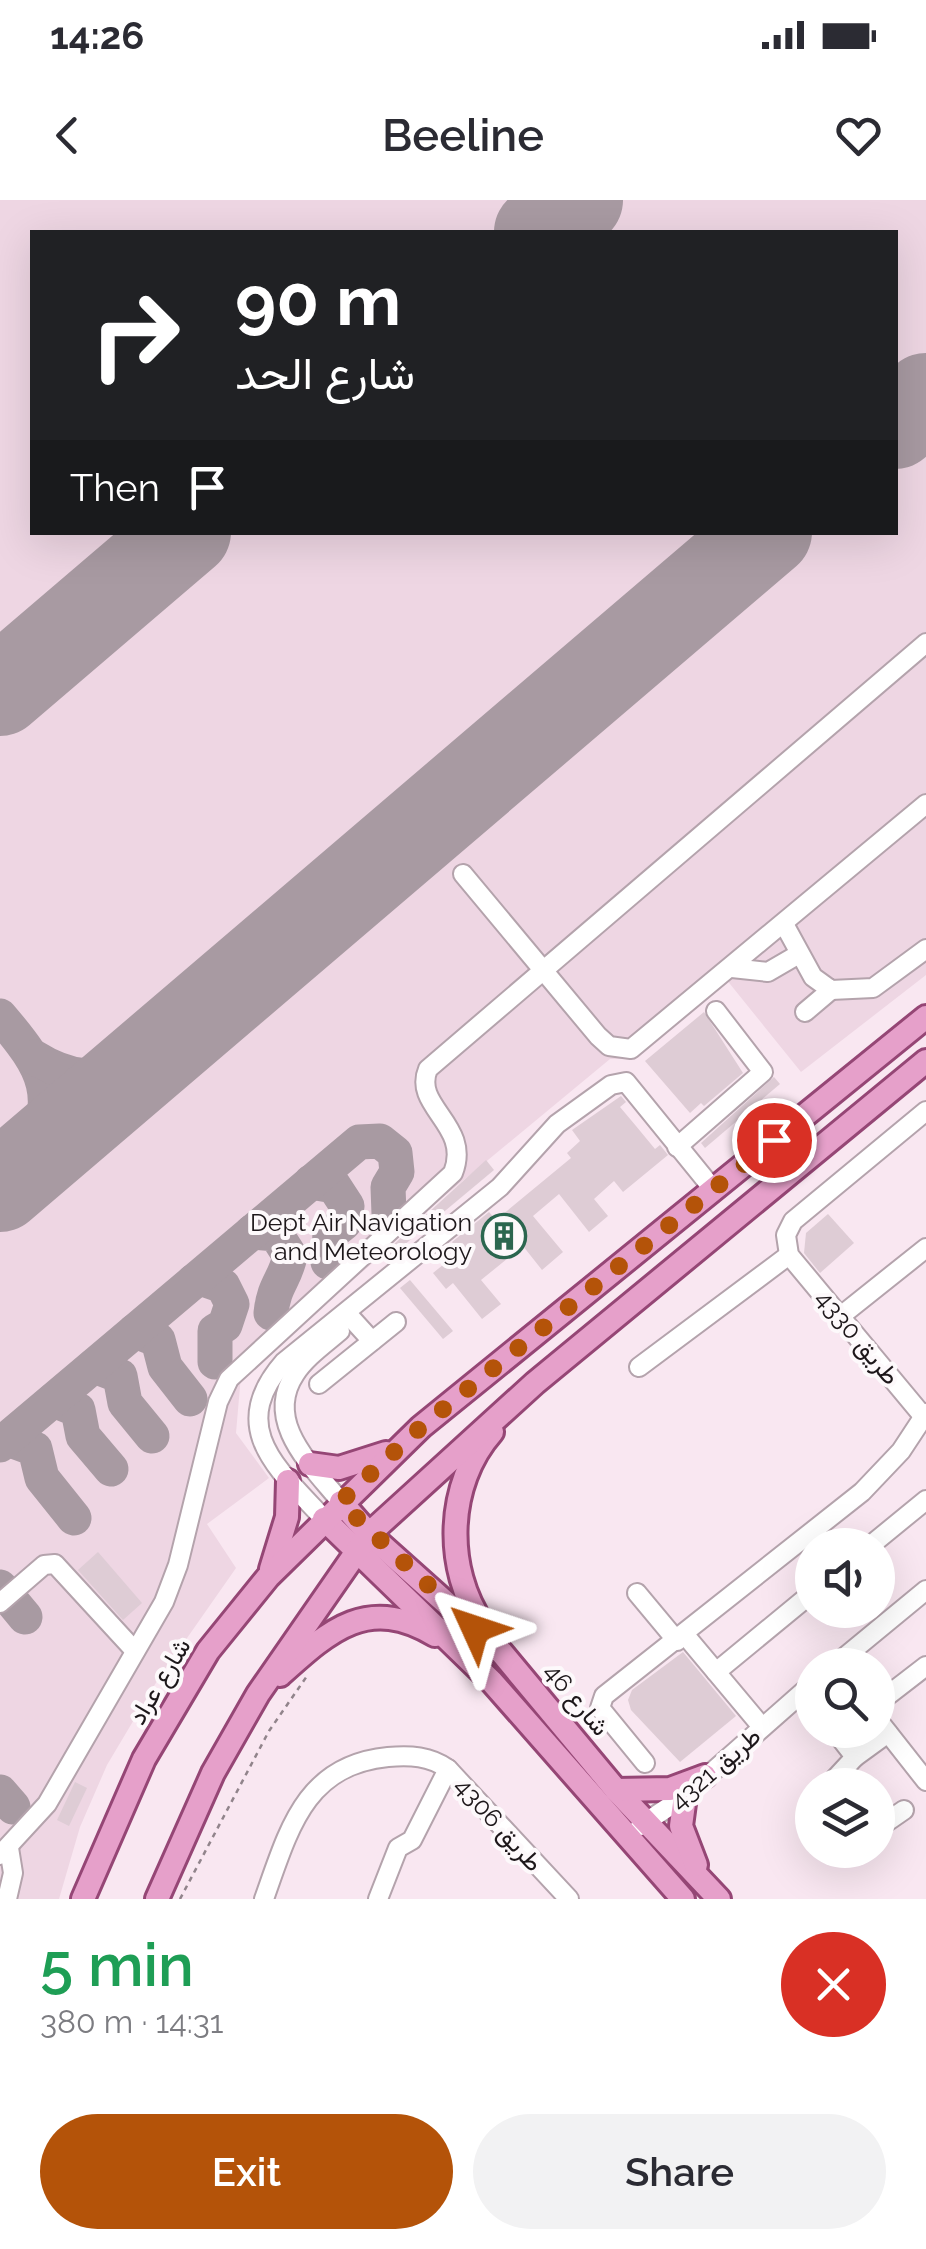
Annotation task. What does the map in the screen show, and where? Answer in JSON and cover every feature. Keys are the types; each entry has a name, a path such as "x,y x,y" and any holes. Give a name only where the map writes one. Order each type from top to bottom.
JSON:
{"main road":[{"name":"شارع عراد","path":"83,1899 153,1744 208,1651 268,1577 332,1510 398,1448 926,1018"},
{"path":"157,1899 213,1774 258,1694 363,1542 535,1383 926,1061"},
{"path":"502,1653 471,1609 458,1573 454,1526 465,1482 484,1441 535,1383"},
{"path":"310,1464 349,1466 398,1448"},
{"path":"268,1577 287,1517 288,1480"},
{"name":"شارع 46","path":"332,1510 492,1682 683,1899"},
{"name":"شارع 46","path":"363,1542 502,1653 616,1790 713,1892"},
{"path":"258,1694 324,1636 343,1625 380,1616 400,1619 432,1633 492,1682"},
{"path":"616,1790 670,1788 706,1776"},
{"path":"684,1796 682,1834 713,1892"}],"street":[{"path":"7,1899 13,1873 5,1852 46,1804 172,1584 214,1418 229,1380 245,1360 454,1173 456,1141 426,1091 425,1074 542,967 926,642"},
{"path":"464,874 598,1036 610,1046 624,1050 638,1047 926,804"},
{"path":"784,924 798,954 814,976 831,990"},
{"path":"805,1012 831,990 873,988 926,949"},
{"path":"732,968 768,972 798,954"},
{"path":"677,1147 762,1076 760,1065 716,1010"},
{"path":"332,1510 288,1480 266,1452 258,1412 274,1374 316,1345 410,1259 500,1187 557,1124 618,1082 633,1086 713,1189"},
{"path":"638,1366 789,1256 786,1235 793,1221 926,1111"},
{"path":"842,1315 926,1248"},
{"name":"طريق 4330","path":"789,1256 924,1414"},
{"path":"343,1322 372,1341"},
{"path":"318,1384 396,1322"},
{"path":"316,1345 295,1373 284,1407 288,1430 332,1510"},
{"path":"645,1763 600,1708 601,1701 870,1484 901,1451 924,1414"},
{"path":"892,1528 926,1500"},
{"path":"0,1602 44,1565 55,1564 135,1651"},
{"path":"856,1648 926,1590"},
{"path":"637,1594 716,1672 762,1727"},
{"path":"716,1672 795,1607"},
{"path":"895,1690 926,1666"},
{"name":"طريق 4321","path":"608,1816 630,1825 648,1824 795,1703"},
{"path":"895,1739 922,1768"},
{"path":"849,1748 856,1757"},
{"path":"845,1768 864,1748"},
{"name":"طريق 4306","path":"264,1899 302,1808 339,1768 356,1761 408,1756 437,1760 448,1769 569,1899"},
{"path":"378,1899 398,1848 412,1840 448,1769"},
{"path":"895,1816 904,1810"}],"path":[{"path":"180,1899 269,1732 313,1668"}],"shaded area":[{"path":"0,200 926,200 926,975 801,1072 726,979 628,1059 610,1059 378,1251 381,1256 241,1375 236,1433 269,1478 207,1524 236,1568 157,1681 107,1765 80,1827 59,1899 0,1899"}],"building":[{"path":"704,1012 743,1073 690,1113 645,1061"},
{"path":"774,1077 780,1084 705,1148 701,1143"},
{"path":"621,1096 626,1102 620,1107 655,1149 660,1145 668,1155 623,1192 614,1181 594,1199 608,1216 589,1232 559,1194 533,1216 563,1252 542,1270 523,1246 481,1280 501,1304 482,1319 453,1283 446,1289 433,1273 459,1252 452,1242 489,1212 496,1220 571,1158 567,1153 580,1141 572,1130"},
{"path":"486,1160 494,1170 385,1261 381,1256"},
{"path":"828,1214 854,1243 820,1273 804,1253 806,1233"},
{"path":"410,1280 453,1331 443,1339 400,1288"},
{"path":"98,1552 142,1603 123,1620 78,1570"},
{"path":"683,1652 736,1716 680,1762 631,1710 628,1700 632,1690"},
{"path":"75,1782 87,1788 69,1826 57,1820"}],"taxiway":[{"path":"0,1016 28,1052 43,1084 44,1119 28,1163"},
{"path":"34,1057 60,1070 85,1076 138,1066"},
{"path":"0,1445 359,1142 380,1141 395,1153 397,1172 388,1187 389,1214"},
{"path":"311,1182 334,1186 347,1206 344,1223 330,1234 328,1262"},
{"path":"252,1232 276,1234 290,1256 271,1313"},
{"path":"194,1281 203,1279 223,1286 232,1304 225,1325 215,1331 215,1362"},
{"path":"135,1331 158,1340 165,1367 190,1399"},
{"path":"94,1366 120,1376 125,1403 152,1436"},
{"path":"54,1400 78,1410 83,1436 111,1469"},
{"path":"8,1439 35,1449 42,1478 74,1518"},
{"path":"0,1587 25,1617"},
{"path":"0,1792 13,1807"}],"runway":[{"path":"541,230 578,200"},
{"path":"898,421 926,398"},
{"path":"0,691 182,535"},
{"path":"0,1187 763,535"}],"place":[{"name":"Dept Air Navigation and Meteorology","path":"504,1236"}],"route":[{"path":"475,1629 340,1502 421,1427 774,1140"}]}
